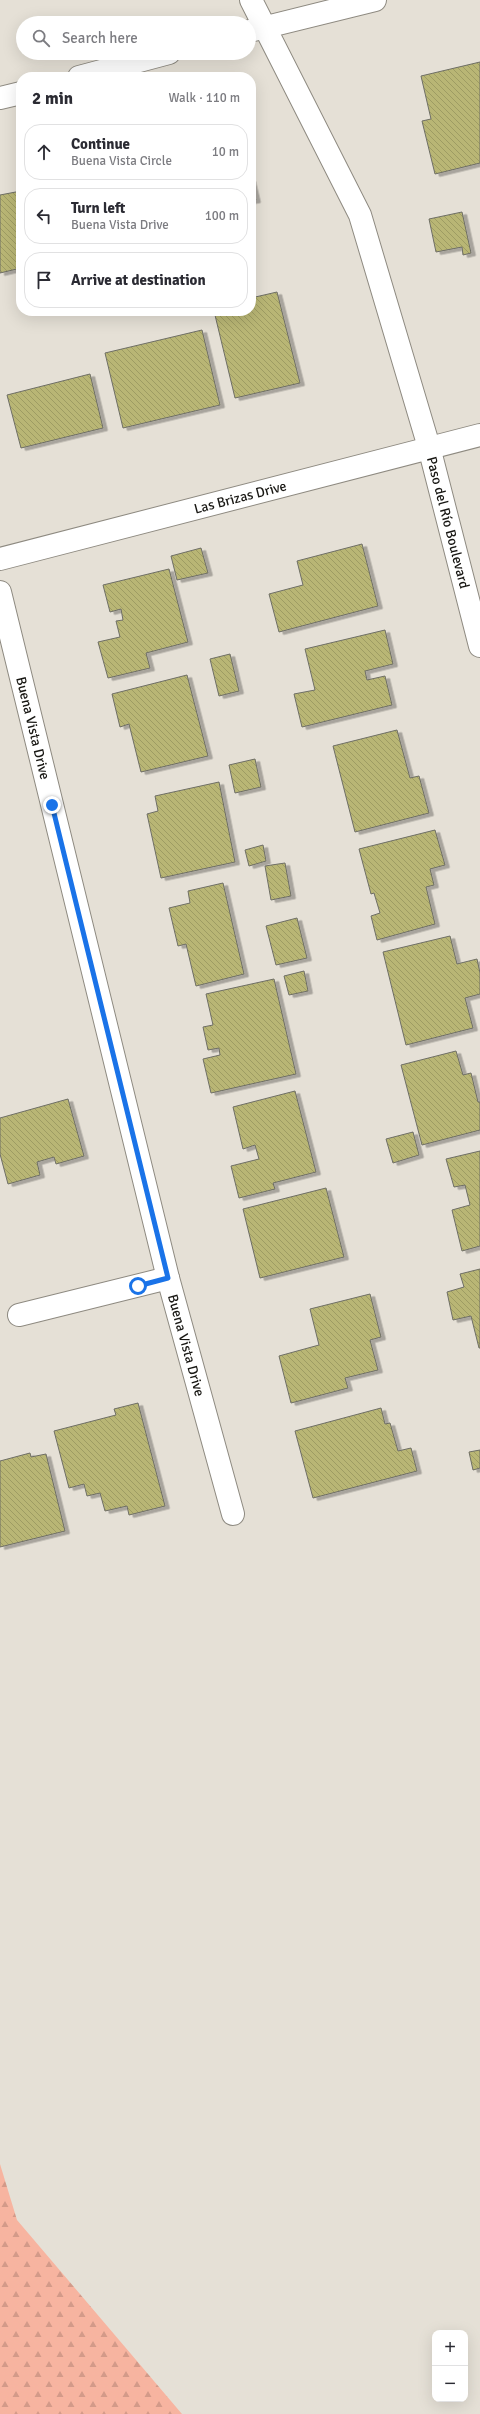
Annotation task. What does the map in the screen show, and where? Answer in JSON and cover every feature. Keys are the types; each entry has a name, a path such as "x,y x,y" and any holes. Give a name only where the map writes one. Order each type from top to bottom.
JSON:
{"street":[{"name":"Paso del Río Boulevard","path":"251,0 254,16"},
{"path":"256,30 375,0"},
{"name":"Paso del Río Boulevard","path":"256,30 360,215 429,446 480,646"},
{"path":"98,72 143,60"},
{"path":"0,98 16,94"},
{"name":"Las Brizas Drive","path":"0,559 429,446 480,435"},
{"name":"Buena Vista Drive","path":"0,592 168,1278 233,1514"},
{"path":"19,1315 168,1278"}],"green space":[{"path":"0,2164 17,2220 182,2414 0,2414"}],"building":[{"path":"480,62 480,163 435,174 422,121 431,119 421,76"},
{"path":"16,192 16,269 0,273 0,195"},
{"path":"462,212 471,253 463,255 462,247 436,252 429,219"},
{"path":"277,292 300,383 235,398 215,316 256,316 256,297"},
{"path":"202,330 220,405 123,428 105,353"},
{"path":"90,374 103,428 21,448 7,395"},
{"path":"362,544 378,606 279,632 269,594 303,585 297,561"},
{"path":"201,548 208,573 177,580 171,556"},
{"path":"169,569 188,642 146,653 150,668 108,678 98,642 120,637 116,621 123,620 121,609 110,612 103,585"},
{"path":"385,630 393,664 365,671 367,680 385,676 392,705 302,727 294,694 315,690 305,649"},
{"path":"230,654 239,691 219,696 210,659"},
{"path":"187,675 208,756 141,772 129,724 120,727 112,694"},
{"path":"397,730 410,778 419,776 429,813 355,832 333,746"},
{"path":"255,759 261,787 235,793 229,765"},
{"path":"219,782 235,862 161,878 147,814 158,811 155,796"},
{"path":"435,830 445,865 430,869 434,885 426,887 435,924 377,940 371,916 380,913 374,893 371,894 359,849"},
{"path":"263,845 266,861 249,866 245,850"},
{"path":"285,863 291,896 271,900 265,866"},
{"path":"223,883 244,974 196,986 186,944 178,946 169,908 190,903 188,891"},
{"path":"297,918 307,958 276,965 266,926"},
{"path":"450,936 457,964 477,959 480,973 480,994 465,998 473,1028 406,1045 383,952"},
{"path":"304,971 308,991 289,995 284,976"},
{"path":"274,979 296,1074 211,1093 203,1059 220,1055 219,1048 208,1050 203,1027 213,1025 206,994"},
{"path":"456,1051 463,1075 471,1073 478,1102 480,1102 480,1130 422,1145 401,1065"},
{"path":"295,1091 316,1172 273,1183 275,1189 239,1198 231,1166 259,1159 255,1145 243,1149 233,1107"},
{"path":"68,1099 84,1156 56,1164 54,1157 37,1162 40,1175 8,1184 0,1154 0,1118"},
{"path":"413,1132 419,1155 393,1163 386,1139"},
{"path":"480,1151 480,1246 462,1251 452,1210 470,1205 465,1185 454,1187 446,1159"},
{"path":"326,1188 344,1257 260,1278 243,1209"},
{"path":"480,1269 479,1348 471,1316 453,1320 447,1292 464,1287 460,1274"},
{"path":"370,1294 381,1337 370,1340 378,1370 345,1378 348,1388 291,1403 279,1356 319,1345 310,1309"},
{"path":"138,1403 165,1506 129,1515 127,1506 105,1511 100,1493 87,1496 84,1484 69,1488 54,1431 116,1415 114,1409"},
{"path":"381,1408 385,1424 390,1423 398,1451 411,1448 417,1471 313,1498 295,1431"},
{"path":"480,1450 480,1468 473,1470 469,1452"},
{"path":"30,1453 31,1457 46,1454 65,1531 0,1547 0,1461"}],"route":[{"path":"52,805 168,1278 138,1286"}]}
